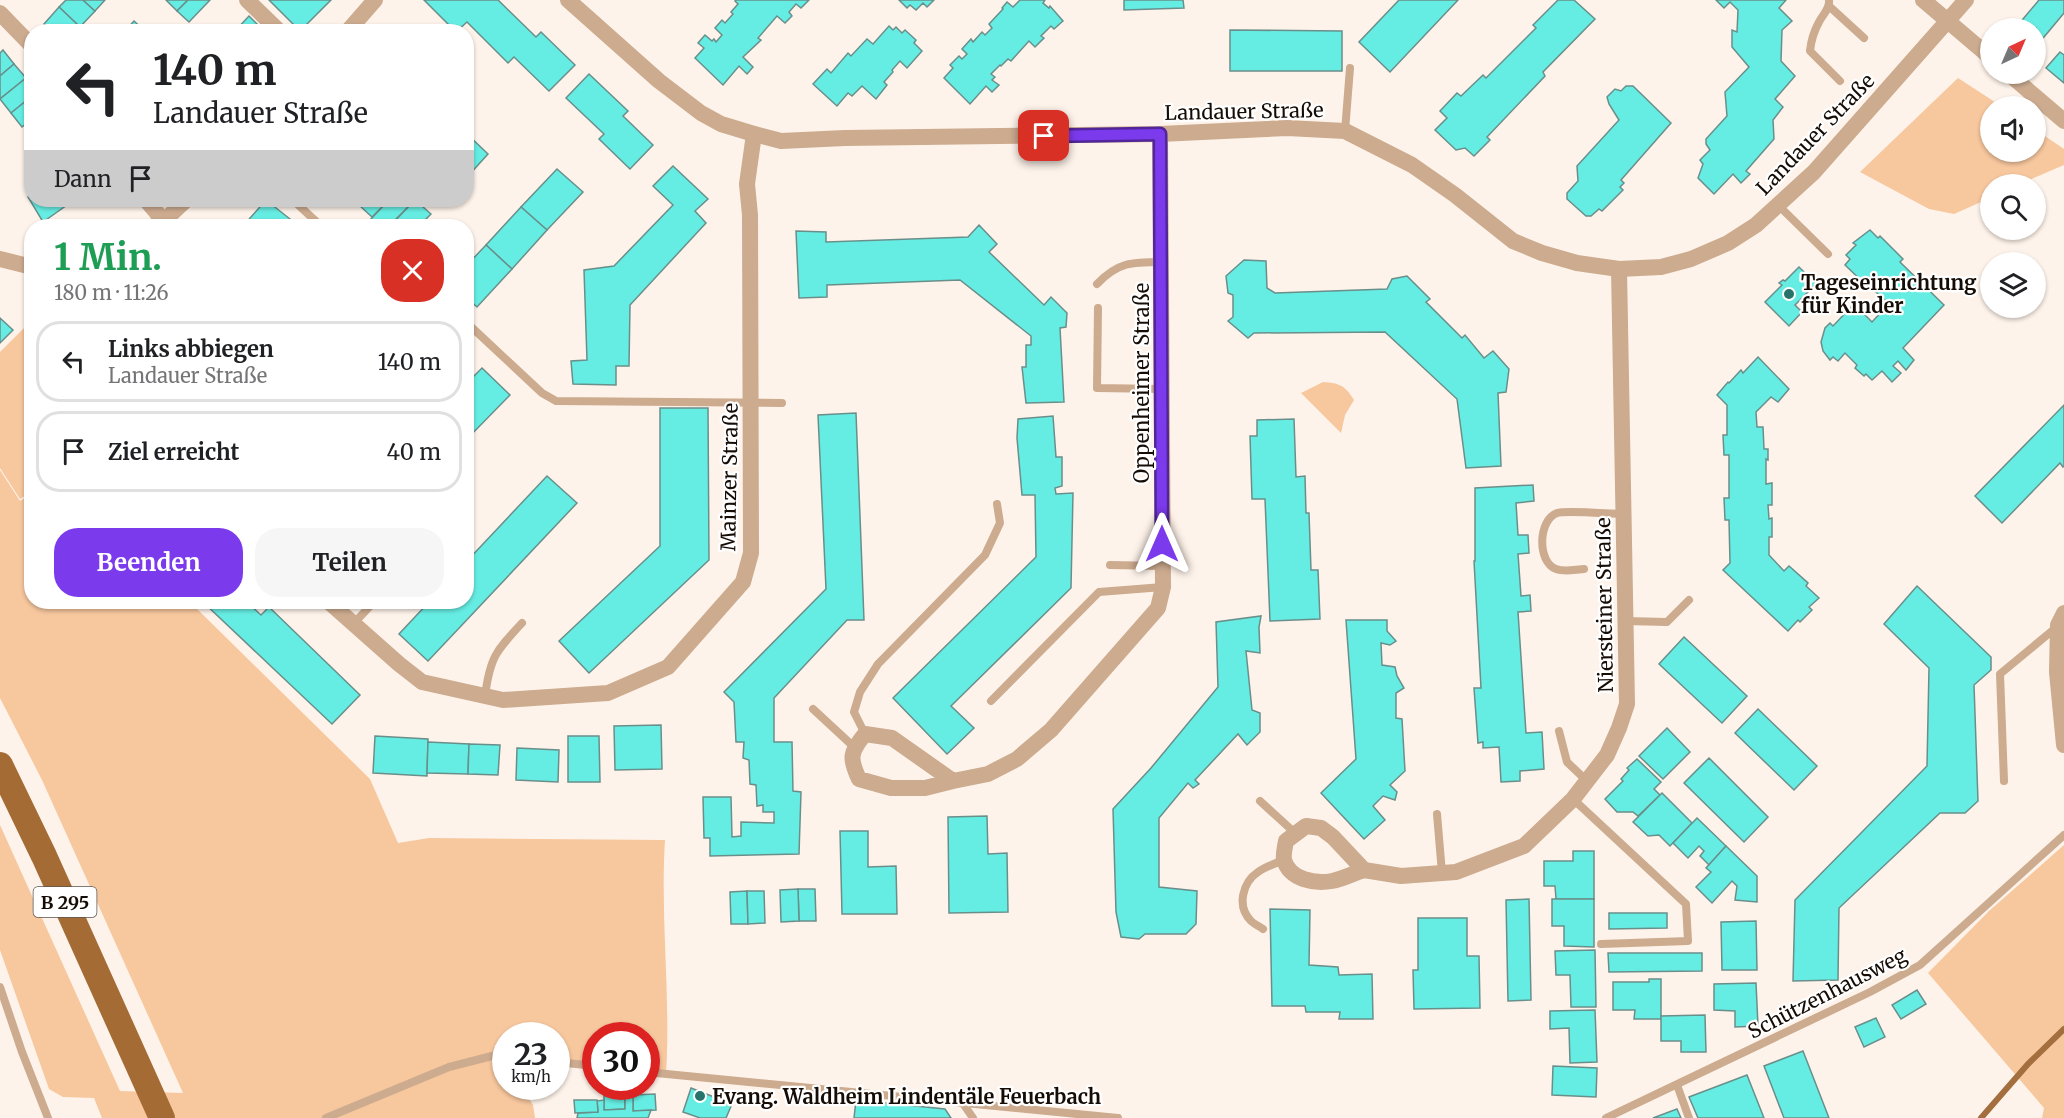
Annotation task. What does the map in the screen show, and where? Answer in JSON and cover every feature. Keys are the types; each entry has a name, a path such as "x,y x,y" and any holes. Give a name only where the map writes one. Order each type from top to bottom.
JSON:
{"main road":[{"name":"B 295","path":"0,765 162,1118"}],"street":[{"path":"247,0 272,24"},
{"path":"354,24 375,0"},
{"name":"Landauer Straße","path":"568,0 659,81 701,113 721,124 781,141 845,138 1160,134 1287,128 1345,131 1412,165 1455,195 1513,241 1542,253 1577,263 1619,269 1661,267 1691,259 1728,243 1756,225 1814,172 1966,0"},
{"path":"1923,0 1980,48"},
{"path":"0,13 24,38"},
{"path":"2021,84 2064,121"},
{"name":"Mainzer Straße","path":"337,609 422,682 503,700 608,693 668,667 689,644 743,582 751,553 750,215 747,184 754,134"},
{"name":"Oppenheimer Straße","path":"854,747 851,761 859,779 891,788 925,788 988,774 1017,759 1051,730 1158,608 1162,587 1160,134"},
{"path":"164,219 178,207"},
{"path":"0,259 24,265"},
{"name":"Niersteiner Straße","path":"1284,859 1287,867 1295,875 1315,882 1334,880 1364,870 1401,876 1456,872 1524,846 1573,799 1607,755 1627,704 1619,269"},
{"path":"2061,619 2057,672 2064,745"},
{"path":"854,747 865,734 892,738 953,782"},
{"path":"1284,859 1286,841 1295,833 1306,826 1321,828 1333,837 1364,870"}],"lane":[{"path":"1840,81 1810,51 1812,38 1829,3 1864,38"},
{"path":"1345,131 1350,68"},
{"path":"1778,205 1828,254"},
{"path":"301,207 313,219"},
{"path":"1096,284 1112,269 1130,262 1161,262"},
{"path":"1098,308 1097,387 1162,389"},
{"path":"474,329 538,389 556,401 782,403"},
{"path":"865,734 854,712 860,692 878,664 985,555 1000,523 997,504"},
{"path":"1584,569 1558,570 1548,562 1542,538 1547,523 1552,517 1562,513 1624,514"},
{"path":"1110,565 1162,566"},
{"path":"991,701 1099,592 1162,587"},
{"path":"1624,621 1667,622 1689,600"},
{"path":"354,623 367,609"},
{"path":"2004,781 2000,674 2061,619"},
{"path":"485,696 493,658 498,649 522,623"},
{"path":"813,710 854,747"},
{"path":"1559,731 1567,762 1586,780"},
{"path":"1573,799 1686,904 1688,941 1601,944"},
{"path":"1260,801 1295,833"},
{"path":"1437,814 1442,873"},
{"name":"Schützenhausweg","path":"1606,1118 1870,992 1920,965 2064,835"},
{"path":"1263,929 1250,920 1247,914 1243,896 1244,887 1260,870 1284,859"},
{"path":"0,987 48,1118"},
{"path":"326,1118 449,1067 492,1056"},
{"path":"660,1073 1118,1118"},
{"path":"1677,1085 1689,1118"},
{"path":"962,1102 973,1118"}],"shaded area":[{"path":"1958,78 1986,96 1980,96 1980,162 2046,162 2046,137 2064,149 2064,165 2043,174 1980,174 1980,202 1954,214 1929,209 1860,172"},
{"path":"24,328 24,496 20,499 0,468 0,352"},
{"path":"1323,382 1341,386 1354,400 1345,415 1341,433 1301,393"},
{"path":"0,470 20,501 24,498 24,609 197,609 370,779 398,843 429,838 665,840 666,1074 660,1073 660,1022 582,1022 582,1065 570,1063 570,1022 492,1022 492,1100 530,1100 535,1118 102,1118 94,1098 63,1097 49,1089 0,950 0,825 120,1091 183,1093 42,780 0,698"},
{"path":"2064,845 2064,1118 2042,1118 2044,1108 1928,973 1989,911"}],"building":[{"path":"66,0 83,0 95,11 83,24 77,24 59,7"},
{"path":"83,0 105,0 95,11"},
{"path":"166,0 188,0 177,11"},
{"path":"188,0 210,0 189,22 177,11"},
{"path":"269,0 331,0 307,24 293,24"},
{"path":"424,0 498,0 536,37 541,32 575,65 549,91 514,57 508,63 474,29 474,24 467,22 448,24"},
{"path":"736,0 809,0 801,8 796,4 789,12 792,16 785,23 777,16 758,38 761,40 743,57 753,67 747,74 739,66 723,85 695,58 704,48 698,43 705,35 716,42 722,35 715,28 722,20 725,23 733,14 731,12 738,4"},
{"path":"899,0 934,0 927,7 923,3 916,10 910,5 907,8"},
{"path":"1020,0 1045,0 1043,3 1049,8 1050,6 1063,21 1054,29 1051,26 1041,36 1044,38 1035,47 1029,41 1011,61 1008,59 1000,65 991,74 995,77 992,80 999,85 992,92 986,86 970,104 944,78 953,68 950,65 959,56 962,59 967,54 962,49 971,39 973,42 982,32 985,35 992,28 989,24 1007,2 1013,7"},
{"path":"1124,0 1183,0 1184,8 1124,10"},
{"path":"1399,0 1458,0 1390,72 1359,42"},
{"path":"1558,0 1574,0 1595,19 1543,72 1545,76 1487,137 1490,140 1474,156 1465,148 1456,150 1435,130 1447,118 1440,111 1457,93 1461,96 1483,75 1486,78 1536,28 1533,25"},
{"path":"1716,0 1786,0 1779,8 1792,21 1782,30 1781,61 1795,76 1775,99 1783,107 1773,120 1774,139 1746,171 1750,174 1741,183 1733,174 1714,194 1698,178 1703,164 1700,160 1710,150 1706,139 1727,116 1725,92 1749,67 1732,47 1732,30 1737,32 1738,10 1730,2 1724,8"},
{"path":"2039,0 2064,0 2064,13 2046,35 2046,18 2024,18"},
{"path":"59,7 77,24 44,24"},
{"path":"249,16 257,24 242,24"},
{"path":"889,26 893,30 896,27 902,33 905,30 916,40 914,43 922,51 907,68 900,61 884,82 887,85 876,99 862,86 852,96 848,93 837,106 813,84 827,69 831,73 848,53 851,56 867,39 873,44"},
{"path":"1230,30 1342,31 1342,71 1230,71"},
{"path":"3,50 14,64 0,76 0,53"},
{"path":"2060,52 2064,55 2064,83 2046,68"},
{"path":"14,64 24,76 24,80 0,99 0,76"},
{"path":"589,74 628,111 623,116 653,145 630,169 599,139 604,134 566,98"},
{"path":"24,80 24,102 11,113 0,99"},
{"path":"1626,86 1633,86 1671,123 1621,180 1624,183 1620,187 1623,190 1602,211 1599,209 1591,216 1586,216 1567,199 1567,193 1578,181 1577,166 1619,120 1607,97 1615,89 1621,91"},
{"path":"24,102 24,125 22,127 11,113"},
{"path":"474,141 488,154 474,169"},
{"path":"673,166 708,199 695,211 706,223 630,305 629,366 616,366 616,385 573,384 571,361 587,360 584,270 614,266 673,205 653,186"},
{"path":"557,169 583,192 547,230 521,207"},
{"path":"34,207 64,207 47,219 41,219"},
{"path":"260,207 275,207 290,219 249,219"},
{"path":"361,207 382,207 372,217"},
{"path":"382,207 408,207 396,219 371,219"},
{"path":"408,207 423,207 431,214 426,219 397,219"},
{"path":"521,207 547,230 512,269 486,245"},
{"path":"979,225 997,244 989,252 1044,305 1051,297 1067,313 1066,327 1060,328 1064,402 1026,403 1022,367 1026,367 1026,345 1031,345 1031,336 960,280 827,285 827,297 799,298 796,231 826,232 826,242 968,237"},
{"path":"1870,230 1878,238 1880,236 1903,259 1900,262 1944,305 1903,348 1914,360 1906,370 1898,361 1893,366 1901,373 1892,382 1882,371 1872,380 1866,374 1864,376 1855,368 1857,365 1845,353 1838,361 1833,357 1830,360 1823,351 1821,342 1825,328 1830,323 1833,326 1854,304 1872,322 1886,307 1885,300 1845,265 1850,259 1846,255 1856,245 1853,243"},
{"path":"486,245 512,269 477,307 474,304 474,258"},
{"path":"1244,260 1266,261 1267,288 1275,293 1387,289 1392,279 1407,276 1430,299 1426,302 1462,338 1465,335 1484,358 1493,351 1509,369 1506,392 1498,393 1501,466 1466,468 1457,399 1385,332 1254,333 1248,338 1228,321 1233,317 1233,295 1228,293 1226,276"},
{"name":"Tageseinrichtung für Kinder","path":"1799,267 1816,284 1795,305 1802,312 1789,326 1765,302 1782,285 1779,283 1785,281"},
{"path":"0,318 13,330 0,343"},
{"path":"1758,357 1789,389 1778,402 1771,397 1756,412 1757,427 1763,427 1764,449 1768,449 1766,484 1772,483 1772,505 1768,505 1769,519 1772,518 1769,555 1784,571 1789,566 1808,583 1806,586 1819,598 1809,607 1812,610 1788,631 1723,570 1730,563 1729,520 1725,520 1724,498 1729,498 1729,455 1724,455 1723,435 1727,435 1727,405 1717,395 1728,382 1741,370 1743,373"},
{"path":"482,368 510,395 474,432 474,376"},
{"path":"2064,405 2064,466 2060,463 2002,523 1975,496"},
{"path":"660,408 708,408 709,560 589,673 559,641 660,546"},
{"path":"856,413 864,620 847,620 774,698 774,742 792,742 793,791 801,792 799,854 710,856 710,838 704,838 703,797 731,797 732,837 741,836 741,822 774,823 774,812 763,812 763,805 757,806 756,785 750,784 749,760 743,758 744,742 736,742 734,702 724,692 826,589 818,415"},
{"path":"1053,416 1056,457 1062,457 1062,486 1055,488 1056,494 1073,493 1071,588 951,706 974,728 947,754 893,698 1036,557 1035,495 1022,495 1017,438 1018,419"},
{"path":"1294,419 1296,477 1305,476 1311,570 1318,570 1320,619 1270,621 1265,499 1252,499 1250,436 1257,436 1257,420"},
{"path":"547,476 577,503 428,661 399,634 422,609 474,609 474,554"},
{"path":"1533,485 1534,501 1516,503 1518,535 1528,535 1529,553 1518,554 1521,596 1530,595 1531,611 1518,612 1526,733 1542,732 1544,769 1520,771 1520,781 1501,782 1499,747 1483,748 1483,742 1478,743 1474,688 1481,688 1474,561 1475,488"},
{"path":"1917,586 1991,657 1991,670 1974,685 1978,801 1965,813 1940,813 1839,908 1838,980 1793,981 1795,900 1927,766 1929,668 1884,624"},
{"path":"210,609 255,609 261,615 267,609 271,609 360,695 332,724"},
{"path":"1261,616 1260,653 1246,651 1252,710 1260,713 1260,732 1247,745 1238,734 1195,780 1199,784 1193,788 1188,783 1159,818 1159,887 1197,891 1196,924 1186,934 1145,934 1139,939 1121,937 1116,912 1113,809 1151,768 1218,687 1216,622"},
{"path":"1346,620 1387,620 1387,631 1396,641 1390,645 1381,643 1382,665 1395,667 1404,688 1396,693 1396,718 1402,719 1405,771 1390,785 1397,792 1395,800 1383,796 1373,806 1385,820 1364,839 1321,793 1356,759"},
{"path":"1684,637 1747,696 1722,723 1659,664"},
{"path":"1758,709 1817,766 1794,790 1735,733"},
{"path":"661,725 662,769 615,770 614,726"},
{"path":"1667,728 1690,752 1663,779 1639,756"},
{"path":"375,736 428,739 427,776 373,773"},
{"path":"568,736 599,736 600,782 568,782"},
{"path":"428,742 469,744 468,774 427,773"},
{"path":"469,744 500,745 498,775 468,774"},
{"path":"517,748 559,750 558,782 516,780"},
{"path":"1709,758 1768,817 1744,842 1684,783"},
{"path":"1637,759 1661,782 1654,789 1660,795 1638,816 1633,812 1617,812 1605,799 1623,781 1621,779 1629,770 1627,768"},
{"path":"1662,793 1692,823 1670,846 1659,835 1648,836 1633,822"},
{"path":"987,816 988,854 1007,853 1008,912 949,913 948,817"},
{"path":"1697,818 1726,846 1709,865 1700,856 1704,851 1699,846 1688,858 1673,843"},
{"path":"840,831 868,831 868,867 896,866 897,914 842,914"},
{"path":"1726,846 1757,876 1757,902 1735,900 1737,886 1732,881 1712,903 1696,887 1711,872 1706,868"},
{"path":"1573,851 1594,851 1594,899 1556,899 1555,886 1544,886 1544,861 1573,861"},
{"path":"798,889 815,889 816,921 799,921"},
{"path":"798,889 799,921 781,922 780,890"},
{"path":"747,891 748,924 731,924 730,892"},
{"path":"747,891 764,891 765,923 748,924"},
{"path":"1529,899 1531,1000 1508,1001 1506,900"},
{"path":"1552,899 1594,899 1594,947 1564,946 1564,926 1552,926"},
{"path":"1270,909 1310,910 1309,965 1338,967 1339,975 1372,974 1373,1019 1339,1019 1340,1012 1306,1012 1305,1006 1272,1006"},
{"path":"1609,913 1667,913 1667,928 1609,929"},
{"path":"1418,918 1467,918 1467,956 1479,956 1480,1008 1414,1009 1413,970 1418,970"},
{"path":"1756,921 1757,970 1722,970 1721,922"},
{"path":"1595,950 1596,1007 1571,1007 1570,975 1556,975 1555,951"},
{"path":"1608,953 1702,953 1702,971 1609,972"},
{"path":"1649,979 1661,979 1661,1019 1634,1019 1635,1010 1613,1010 1613,982 1649,982"},
{"path":"1756,983 1758,1026 1735,1027 1735,1011 1714,1010 1714,984"},
{"path":"1917,990 1926,1004 1901,1019 1892,1005"},
{"path":"1595,1010 1597,1062 1570,1063 1569,1028 1550,1029 1550,1011"},
{"path":"1705,1015 1706,1052 1681,1052 1681,1041 1661,1041 1661,1016"},
{"path":"1876,1018 1885,1037 1864,1047 1855,1027"},
{"path":"1803,1051 1829,1118 1784,1118 1764,1066"},
{"path":"1553,1066 1597,1068 1596,1097 1552,1095"},
{"path":"1747,1075 1764,1118 1698,1118 1689,1097"},
{"name":"Evang. Waldheim Lindentäle Feuerbach","path":"691,1088 732,1104 726,1118 700,1118 683,1112"},
{"path":"574,1100 597,1100 598,1112 575,1113"},
{"path":"604,1100 625,1100 625,1109 604,1110"},
{"path":"604,1100 604,1110 625,1109 625,1100 633,1100 633,1111 651,1110 648,1118 577,1118 578,1113 598,1112 597,1101"},
{"path":"633,1100 655,1100 656,1110 633,1111"},
{"path":"856,1100 945,1109 951,1118 854,1118"},
{"path":"1677,1109 1681,1118 1653,1118"}],"waterway":[{"path":"1981,1118 2028,1064 2064,1029"}],"place":[{"name":"Tageseinrichtung für Kinder","path":"1789,294"},
{"name":"Evang. Waldheim Lindentäle Feuerbach","path":"700,1096"}],"route":[{"path":"1044,136 1160,134 1162,544"}]}
